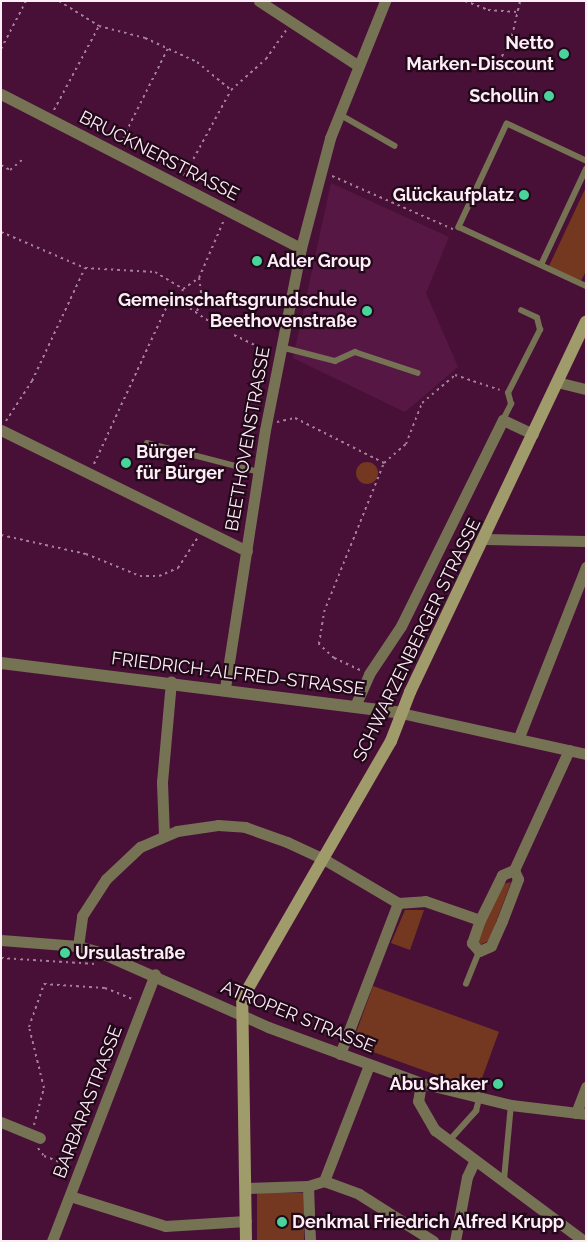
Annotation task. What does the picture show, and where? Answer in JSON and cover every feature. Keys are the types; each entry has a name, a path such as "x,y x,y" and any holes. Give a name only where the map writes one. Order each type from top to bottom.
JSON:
{"main road":[{"name":"SCHWARZENBERGER STRASSE","path":"246,1241 240,1015 248,985 391,741 401,713 486,539 586,322"}],"street":[{"path":"259,1 356,65"},
{"name":"BEETHOVENSTRASSE","path":"225,688 266,424 300,248 320,172 339,114 356,65 385,1"},
{"name":"BRUCKNERSTRASSE","path":"1,94 300,248"},
{"path":"557,382 586,389"},
{"path":"503,420 533,434"},
{"name":"SCHWARZENBERGER STRASSE","path":"355,706 369,674 401,626 503,420"},
{"path":"1,429 247,551"},
{"path":"486,539 586,541"},
{"path":"519,737 586,567"},
{"name":"FRIEDRICH-ALFRED-STRASSE","path":"1,663 170,681 401,713 519,737 586,754"},
{"path":"164,835 162,782 170,681"},
{"path":"514,870 518,879 502,921 491,946 479,951 472,943 480,920 502,875 514,870 569,750"},
{"path":"78,946 82,916 106,880 140,847 164,835 218,825 245,827 322,858 398,903 425,901 480,920"},
{"path":"340,1054 398,903"},
{"name":"ATROPER STRASSE","path":"1,940 78,946 121,960 154,974 240,1015 421,1083 511,1106 581,1114"},
{"name":"BARBARASTRASSE","path":"52,1241 128,1050 142,1003 154,974"},
{"path":"324,1181 369,1065"},
{"path":"421,1083 418,1101 422,1115 448,1142 584,1241"},
{"path":"581,1114 586,1087"},
{"path":"1,1122 35,1136"},
{"path":"455,1241 467,1178 474,1162"},
{"path":"246,1188 308,1186 324,1181 359,1194 433,1241"},
{"path":"308,1186 310,1241"},
{"path":"70,1196 165,1226 246,1221"}],"lane":[{"path":"339,114 394,146"},
{"path":"586,161 507,124 459,228 586,286"},
{"path":"541,265 586,169"},
{"name":"SCHWARZENBERGER STRASSE","path":"503,420 511,404 508,394 540,330 537,318 522,310"},
{"path":"281,346 335,361 354,352 418,373"},
{"path":"147,443 259,472"},
{"path":"466,984 479,951"},
{"path":"448,1142 476,1111 478,1099"},
{"path":"504,1183 511,1106"}],"path":[{"path":"1,49 26,1"},
{"path":"59,1 99,26 168,48 196,62 231,90"},
{"path":"465,1 488,10 518,12"},
{"path":"502,71 496,68 518,12 520,1"},
{"path":"179,186 231,90 266,59 292,22"},
{"path":"50,119 99,26"},
{"path":"115,153 168,48"},
{"path":"1,166 10,170 22,160"},
{"path":"320,172 449,230 459,228"},
{"path":"180,301 183,289 199,278 228,212"},
{"path":"2,233 85,268 155,272 183,289"},
{"path":"1,429 32,380 85,268"},
{"path":"197,311 202,299 199,278"},
{"path":"89,472 168,304 180,301 219,328"},
{"path":"234,335 261,348 257,369 276,373"},
{"path":"369,674 334,658 319,644 324,612 384,463 406,444 422,403 456,375 477,379 508,394"},
{"path":"266,424 295,418 384,463"},
{"path":"1,535 86,554 140,576 159,576 178,568 202,529"},
{"path":"1,958 97,964 121,960"},
{"path":"80,1169 44,1156 35,1136 44,1094 29,1027 44,984 105,988 142,1003"}],"shaded area":[{"name":"Gemeinschaftsgrundschule Beethovenstraße","path":"331,183 449,237 426,293 458,367 405,412 293,358"},
{"path":"586,187 586,271 581,281 549,266"},
{"path":"367,462 375,465 378,473 375,481 367,484 359,481 356,473 359,465"},
{"path":"511,882 489,941 479,945 477,939 503,884"},
{"path":"405,910 424,910 410,950 391,943"},
{"path":"373,986 499,1032 478,1090 352,1044"},
{"path":"257,1193 304,1193 304,1241 257,1241"}],"place":[{"name":"Netto Marken-Discount","path":"564,54"},
{"name":"Schollin","path":"549,96"},
{"name":"Glückaufplatz","path":"524,195"},
{"name":"Adler Group","path":"257,261"},
{"name":"Gemeinschaftsgrundschule Beethovenstraße","path":"367,311"},
{"name":"Bürger für Bürger","path":"126,463"},
{"name":"Ursulastraße","path":"65,953"},
{"name":"Abu Shaker","path":"498,1084"},
{"name":"Denkmal Friedrich Alfred Krupp","path":"282,1222"}]}
